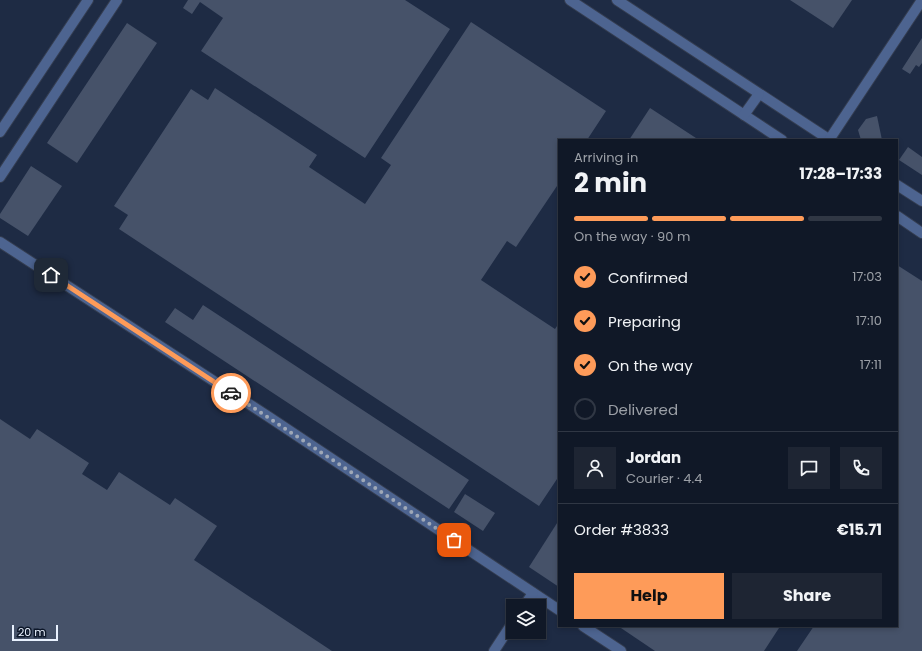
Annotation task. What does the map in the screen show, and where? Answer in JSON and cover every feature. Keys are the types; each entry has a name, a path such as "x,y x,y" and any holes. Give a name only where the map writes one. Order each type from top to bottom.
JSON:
{"street":[{"path":"0,132 88,0"},
{"path":"0,177 117,0"},
{"path":"570,0 780,139"},
{"path":"617,0 828,139"},
{"path":"831,139 922,0"},
{"path":"744,115 759,94"},
{"path":"898,186 922,201"},
{"path":"898,217 922,233"},
{"path":"0,242 269,417 558,609"},
{"path":"529,599 533,593"},
{"path":"584,627 620,651"},
{"path":"494,651 506,633"}],"shaded area":[{"path":"0,0 922,0 922,651 0,651"}],"building":[{"path":"188,0 405,0 450,29 365,158 201,51 223,18 200,2 192,14 183,8"},
{"path":"790,0 852,0 833,28"},
{"path":"471,22 606,111 588,139 558,139 558,184 516,247 507,241 481,280 555,329 558,324 558,478 539,506 119,229 128,215 114,206 191,89 208,100 215,88 317,155 309,167 365,204 391,165 381,158"},
{"path":"127,23 157,43 77,163 47,143"},
{"path":"922,38 922,63 919,67 916,65 910,74 902,69"},
{"path":"650,108 697,139 630,139"},
{"path":"877,116 882,139 861,139 858,130 866,119"},
{"path":"908,147 922,157 922,175 899,160"},
{"path":"31,166 62,186 28,236 0,218 0,214"},
{"path":"898,266 922,281 922,651 797,651 813,627 898,627"},
{"path":"203,305 469,480 449,509 165,322 175,308 193,320"},
{"path":"0,419 30,439 37,429 89,463 82,474 107,490 119,472 170,505 175,498 217,526 194,560 332,651 0,651"},
{"path":"465,494 495,513 483,531 454,512"},
{"path":"558,522 558,586 529,567"},
{"path":"619,627 779,628 764,651 655,651"}],"way so far":[{"path":"231,393 454,540"}],"route":[{"path":"51,275 231,393"}]}
